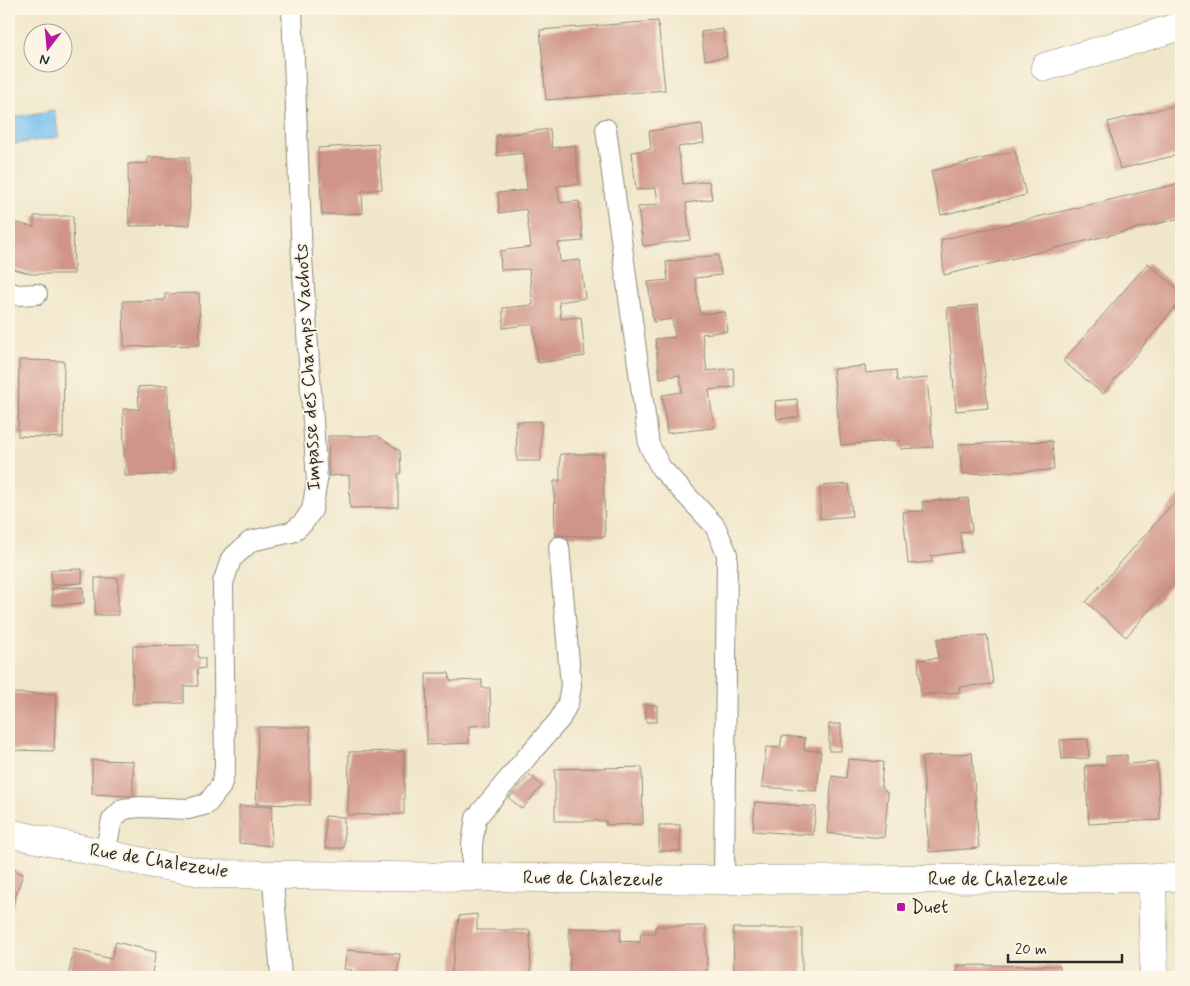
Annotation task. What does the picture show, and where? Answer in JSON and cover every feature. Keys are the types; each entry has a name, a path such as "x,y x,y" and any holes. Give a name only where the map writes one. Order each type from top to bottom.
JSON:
{"street":[{"path":"1045,67 1181,26"},
{"name":"Rue de Chalezeule","path":"9,833 154,864 212,874 724,880 1181,877"},
{"path":"1152,878 1154,977"}],"lane":[{"name":"Impasse des Champs Vachots","path":"105,853 112,820 123,809 188,809 207,804 221,786 225,769 223,583 230,559 251,541 292,532 303,523 312,510 317,481 302,258 292,9"},
{"path":"606,129 649,445 660,468 715,526 727,554 724,880"},
{"path":"9,292 17,295 37,294"},
{"path":"472,878 472,844 476,818 560,719 568,703 571,686 559,547"},
{"path":"273,874 281,977"}],"water":[{"path":"54,110 59,137 9,145 9,118"}],"building":[{"path":"658,21 665,90 546,100 540,30"},
{"path":"723,29 727,57 705,60 701,32"},
{"path":"1181,104 1181,154 1120,169 1108,122"},
{"path":"702,124 704,143 678,147 683,184 709,181 712,199 686,203 690,240 643,246 638,207 658,204 656,188 636,190 632,152 651,149 649,131"},
{"path":"550,129 552,148 575,145 579,184 557,186 560,203 579,201 583,241 558,243 560,262 580,260 585,298 559,302 561,319 581,317 585,356 538,363 533,324 503,328 503,308 533,305 529,269 501,270 500,251 531,247 526,209 499,213 498,193 527,190 524,153 497,156 496,136"},
{"path":"378,144 382,189 362,191 363,213 322,215 318,148"},
{"path":"1015,151 1026,195 941,215 931,171"},
{"path":"148,157 189,157 190,225 129,226 128,164 148,163"},
{"path":"1181,183 1181,218 944,275 941,240"},
{"path":"34,216 73,216 74,274 32,274 9,268 9,221 34,227"},
{"path":"718,255 721,275 695,278 700,314 725,312 728,331 702,334 707,371 733,368 735,387 709,390 714,428 667,433 662,395 682,392 680,375 660,378 655,339 675,337 672,319 653,322 648,282 668,280 666,262"},
{"path":"1148,263 1181,292 1181,300 1103,394 1063,361"},
{"path":"199,293 200,345 124,347 123,301 165,300 165,294"},
{"path":"978,305 988,408 956,411 947,308"},
{"path":"19,360 64,361 63,438 18,436"},
{"path":"865,366 866,373 896,370 897,381 927,378 933,447 901,449 900,440 841,445 833,369"},
{"path":"168,385 173,474 125,476 123,409 139,409 138,387"},
{"path":"797,399 799,417 777,419 775,401"},
{"path":"541,421 541,461 517,461 516,422"},
{"path":"328,436 378,436 400,451 401,473 398,474 398,507 350,508 349,475 329,476"},
{"path":"1052,441 1054,470 962,474 959,444"},
{"path":"560,454 603,454 605,537 555,535 554,481 560,481"},
{"path":"849,484 852,516 820,519 820,486"},
{"path":"1181,494 1181,573 1126,637 1086,602"},
{"path":"968,498 972,531 960,532 962,552 931,556 932,562 908,564 903,512 924,511 922,502"},
{"path":"82,569 82,583 51,585 51,570"},
{"path":"95,578 118,578 118,615 95,615"},
{"path":"83,587 84,603 52,605 52,588"},
{"path":"987,635 993,684 959,687 960,692 921,695 918,660 938,658 937,639"},
{"path":"198,645 198,658 205,658 205,668 197,669 198,686 184,686 184,703 132,704 133,646"},
{"path":"426,673 449,673 450,681 482,680 482,688 490,688 491,725 469,726 469,743 427,745"},
{"path":"9,693 56,694 54,751 9,750"},
{"path":"645,705 657,705 657,722 646,722"},
{"path":"829,724 841,724 841,751 829,751"},
{"path":"258,727 310,727 310,805 256,804"},
{"path":"782,736 805,738 804,750 821,751 817,791 762,787 766,747 780,748"},
{"path":"1088,739 1089,758 1062,759 1060,740"},
{"path":"404,751 404,814 348,815 349,752"},
{"path":"972,753 979,848 929,852 922,757"},
{"path":"1127,755 1127,764 1157,762 1160,820 1089,824 1085,766 1106,765 1106,756"},
{"path":"848,759 883,762 881,786 888,794 884,838 827,833 832,776 846,778"},
{"path":"92,760 133,761 133,796 92,794"},
{"path":"642,767 643,824 606,825 606,821 555,821 555,769"},
{"path":"530,775 542,786 522,809 509,798"},
{"path":"755,802 816,807 813,835 753,831"},
{"path":"239,806 272,806 271,846 239,843"},
{"path":"325,816 344,817 344,848 325,848"},
{"path":"659,825 680,825 680,851 659,851"},
{"path":"9,868 23,874 9,916"},
{"path":"477,914 477,930 530,930 531,977 451,977 459,916"},
{"path":"655,926 706,926 707,977 570,977 569,928 621,929 620,941 640,942 641,933 655,933"},
{"path":"733,928 802,928 802,975 734,974"},
{"path":"116,942 156,952 151,977 68,977 74,949 111,959"},
{"path":"347,950 400,954 397,977 351,977 352,970 344,969"},
{"path":"957,965 1060,966 1060,977 957,977"}],"place":[{"name":"Duet","path":"901,907"}]}
